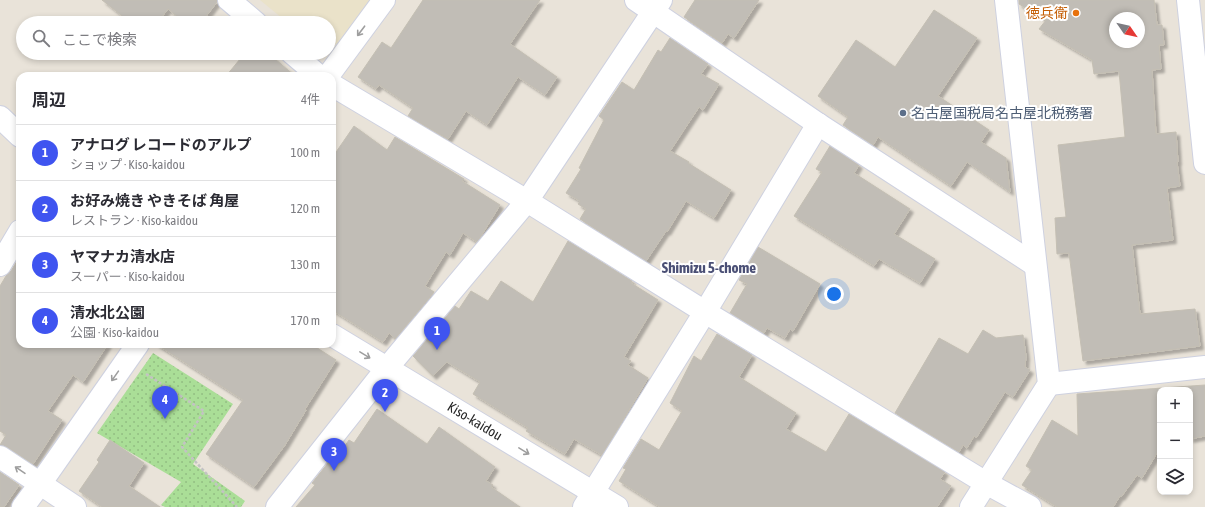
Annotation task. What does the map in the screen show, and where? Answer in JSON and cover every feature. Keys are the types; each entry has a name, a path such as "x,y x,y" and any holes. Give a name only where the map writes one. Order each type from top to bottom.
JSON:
{"street":[{"path":"229,0 248,16"},
{"path":"331,72 384,0"},
{"path":"636,0 657,6 818,124 1035,265"},
{"path":"972,507 1048,384 1006,0"},
{"path":"1188,0 1205,163"},
{"path":"277,507 387,368 527,201 657,6"},
{"path":"300,60 314,72"},
{"path":"336,87 527,201 705,312 986,483 1030,507"},
{"path":"0,117 16,132"},
{"path":"589,500 705,312 818,124"},
{"path":"0,265 16,238"},
{"name":"Kiso-kaidou","path":"336,337 387,368 589,500 617,507"},
{"path":"23,507 132,352"},
{"path":"1048,384 1205,367"},
{"path":"0,457 75,507"}],"path":[{"path":"132,352 204,411 182,447 237,507"}],"shaded area":[{"path":"260,0 375,0 345,42 336,44 336,16 279,16"}],"green space":[{"path":"153,353 233,404 193,464 245,501 241,507 165,507 161,505 181,482 97,433"}],"building":[{"path":"102,0 217,0 206,16 176,16 168,9 162,16 122,16"},
{"path":"423,0 540,0 510,44 557,77 545,95 518,77 487,125 466,111 448,139 408,116 413,108 379,85 376,89 358,77 382,42 391,48"},
{"path":"695,0 759,0 734,38 728,34 722,43 684,17"},
{"path":"1019,0 1154,0 1157,25 1162,25 1164,45 1159,45 1161,69 1152,70 1156,134 1176,132 1177,162 1180,186 1167,188 1173,240 1132,245 1140,314 1195,309 1200,346 1083,361 1069,253 1057,254 1055,218 1066,217 1058,145 1125,137 1119,71 1094,74 1092,60 1039,29 1046,20 1019,4"},
{"name":"名古屋国税局名古屋北税務署","path":"934,10 977,38 938,96 989,130 981,142 1006,158 1010,192 967,162 951,186 878,137 873,145 843,125 848,117 818,96 856,40 895,67"},
{"path":"670,38 708,64 701,74 719,84 703,110 699,107 670,151 731,190 714,218 686,201 667,232 666,231 646,261 580,219 586,209 578,204 580,201 566,193 581,169 579,168 604,120 599,116 622,82 634,90 658,50 661,52"},
{"path":"239,60 276,60 290,72 229,72"},
{"path":"354,126 387,150 395,137 464,179 462,181 500,205 477,242 463,233 450,255 446,252 425,286 434,292 395,339 389,333 383,342 336,313 336,152"},
{"path":"830,146 859,165 854,173 910,209 894,234 935,259 920,283 879,259 874,266 794,216 822,172 816,169"},
{"path":"568,241 632,281 631,283 658,300 624,357 631,361 628,365 648,378 602,455 574,439 565,454 526,431 528,428 473,394 480,382 447,362 433,376 413,356 455,306 459,309 471,291 488,301 501,281 533,302"},
{"path":"758,247 820,284 793,331 790,329 785,338 767,328 764,333 730,313 747,284 739,280"},
{"path":"16,263 16,348 105,348 83,382 73,375 48,411 62,420 33,464 7,447 0,445 6,435 0,431 0,286"},
{"path":"983,330 996,338 1023,335 1026,356 1025,367 1030,370 1013,397 1005,392 976,438 974,436 967,448 963,445 959,452 895,413 939,338 968,354"},
{"path":"717,334 752,355 739,377 796,413 786,429 826,452 849,414 945,472 940,479 951,486 937,507 660,507 619,481 626,469 623,468 641,439 659,450 682,411 670,403 694,356 701,361"},
{"path":"162,348 317,348 336,360 305,409 306,410 285,445 254,487 206,454 243,400"},
{"path":"1205,385 1205,436 1193,438 1193,387 1177,387"},
{"path":"1157,388 1157,453 1142,478 1137,475 1113,507 1057,507 1022,485 1032,470 1026,466 1052,420 1078,436 1077,394"},
{"path":"377,409 427,444 439,427 495,467 486,481 493,485 491,487 520,507 296,507 315,485 312,483 332,458 335,460 349,440 354,443"},
{"path":"110,440 144,463 129,486 160,507 102,507 79,491 99,462 97,460"},
{"path":"0,472 19,485 4,507 0,507"}],"place":[{"name":"徳兵衛","path":"1076,13"},
{"name":"名古屋国税局名古屋北税務署","path":"903,113"},
{"name":"アナログ レコードのアルプ","path":"437,350"},
{"name":"お好み焼き やきそば 角屋","path":"385,412"},
{"name":"清水北公園","path":"165,419"},
{"name":"ヤマナカ清水店","path":"334,471"}],"district":[{"name":"Shimizu 5-chome","path":"709,268"}]}
